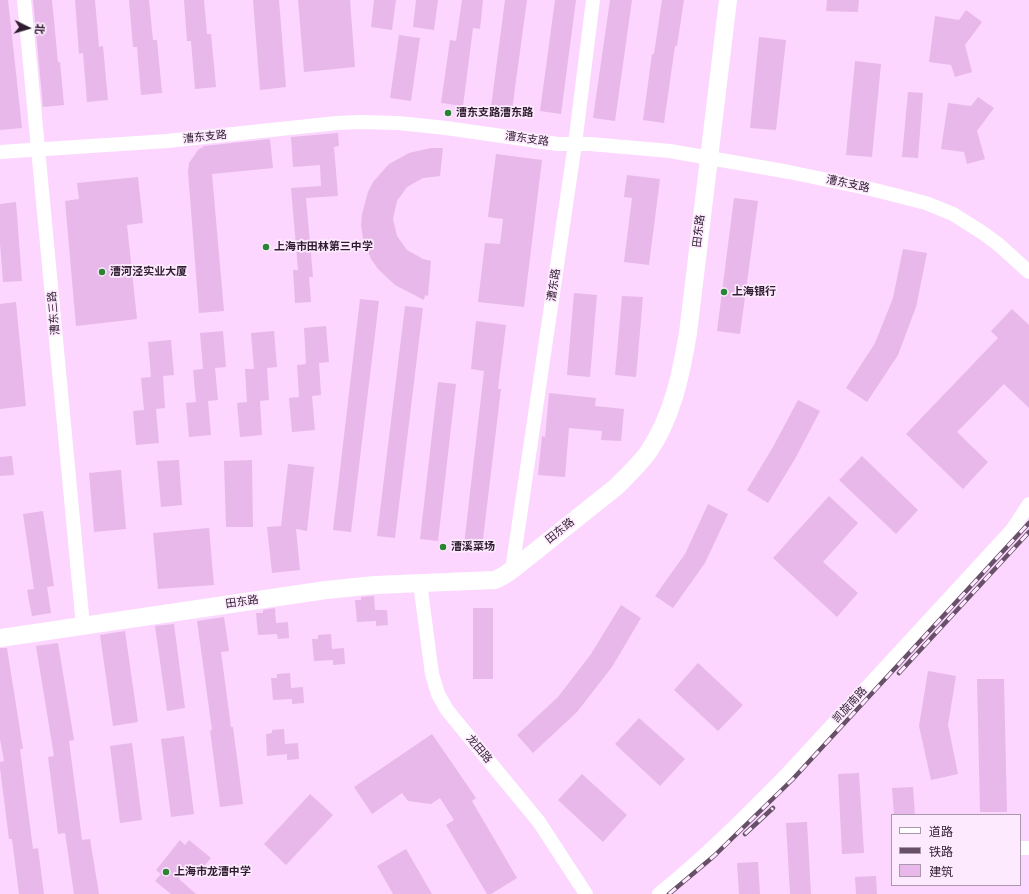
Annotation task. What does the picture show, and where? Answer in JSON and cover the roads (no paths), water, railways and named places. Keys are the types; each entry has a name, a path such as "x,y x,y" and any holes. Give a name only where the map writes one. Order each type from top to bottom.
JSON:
{"street":[{"name":"漕东三路","path":"24,0 83,626"},
{"name":"漕东路","path":"512,570 575,144 592,0"},
{"name":"田东路","path":"0,638 326,590 374,585 495,580 512,570 621,482 648,451 663,428 675,398 682,367 688,333 728,0"},
{"name":"漕东支路","path":"0,152 167,141 337,123 360,122 398,123 558,144 600,144 670,151 871,189 926,203 953,214 978,230 998,244 1029,272"},
{"name":"凯旋南路","path":"659,894 710,850 782,779 1012,530 1029,504"},
{"name":"龙田路","path":"420,583 432,674 438,694 447,710 539,822 586,894"}],"railway":[{"path":"669,894 714,856 792,780 1029,523"},
{"path":"899,673 1029,532"},
{"path":"745,834 773,808"}],"place":[{"name":"漕东支路漕东路","path":"448,113"},
{"name":"上海市田林第三中学","path":"266,247"},
{"name":"漕河泾实业大厦","path":"102,272"},
{"name":"上海银行","path":"724,292"},
{"name":"漕溪菜场","path":"443,547"},
{"name":"上海市龙漕中学","path":"166,872"}]}
